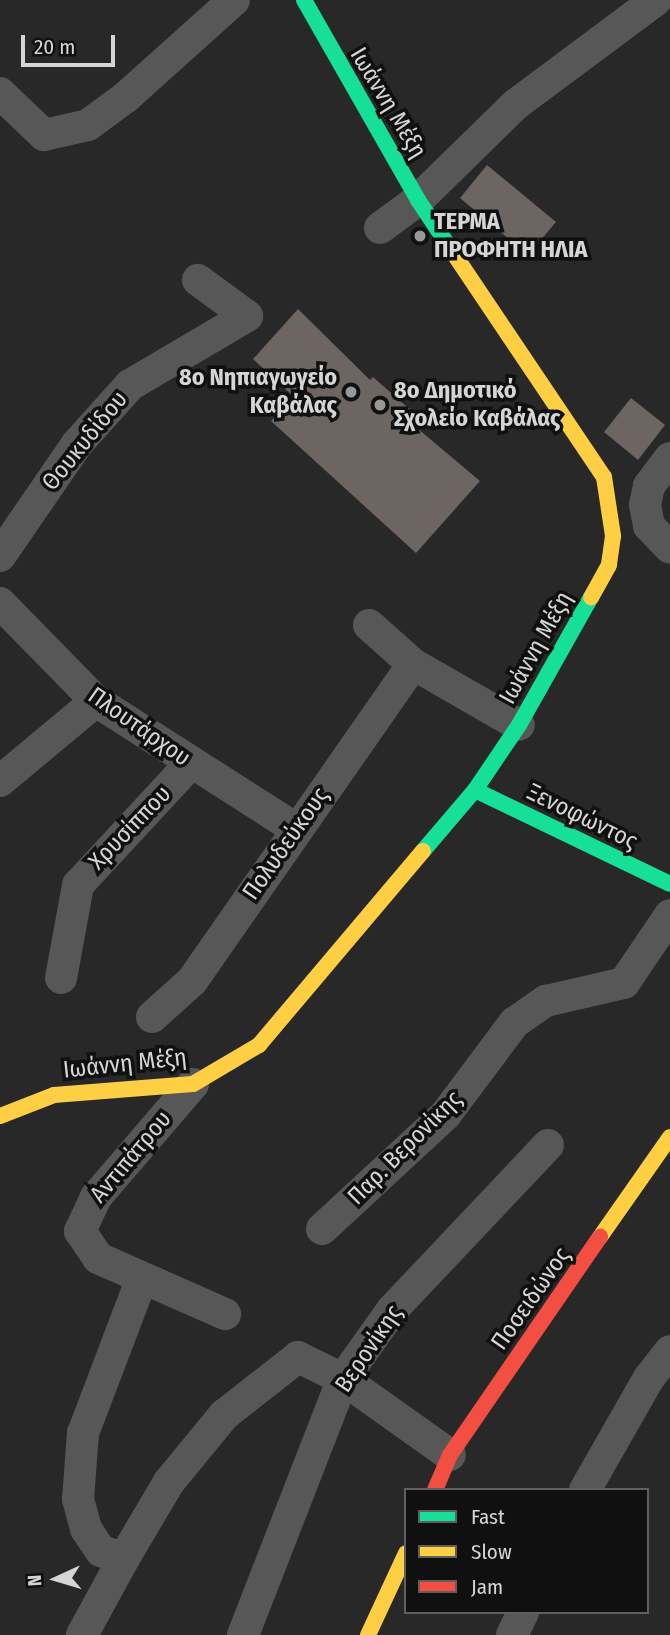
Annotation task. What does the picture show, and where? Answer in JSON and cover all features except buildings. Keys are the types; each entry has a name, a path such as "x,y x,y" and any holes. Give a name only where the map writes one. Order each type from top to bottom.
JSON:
{"street":[{"path":"0,93 44,135 88,125 127,97 234,0"},
{"name":"Ιωάννη Μέξη","path":"0,1116 54,1095 193,1084 259,1045 475,790 519,725 609,565 611,507 604,477 586,444 418,200 303,0"},
{"path":"380,228 418,200 515,105 656,0"},
{"name":"Θουκυδίδου","path":"0,556 77,444 130,385 247,316 198,280"},
{"path":"670,458 649,486 645,505 649,526 670,548"},
{"name":"Πλουτάρχου","path":"0,603 96,702 296,829"},
{"path":"369,625 414,664 519,725"},
{"name":"Πολυδεύκους","path":"152,1017 192,981 414,664"},
{"path":"0,781 96,702"},
{"name":"Χρυσίππου","path":"61,978 78,885 191,764"},
{"name":"Ξενοφώντος","path":"475,790 670,884"},
{"name":"Παρ. Βερονίκης","path":"323,1229 446,1114 514,1023 546,1001 624,983 670,915"},
{"name":"Αντιπάτρου","path":"193,1084 96,1198 80,1231 98,1258 225,1314"},
{"name":"Ποσειδώνος","path":"436,1488 450,1455 670,1136"},
{"name":"Βερονίκης","path":"243,1635 343,1379 392,1310 548,1145"},
{"path":"124,1558 101,1551 86,1529 78,1499 83,1433 142,1278"},
{"path":"586,1488 649,1378 669,1353"},
{"path":"82,1635 169,1482 224,1415 298,1357 343,1379 450,1455"},
{"path":"368,1635 404,1557"},
{"path":"512,1635 522,1614"}],"traffic: fast":[{"path":"304,0 418,200 452,251"},
{"path":"423,851 475,790 519,725 591,597"},
{"path":"475,790 670,884"}],"traffic: slow":[{"path":"452,251 604,477 613,536 609,565 591,597"},
{"path":"0,1116 54,1095 193,1084 259,1045 423,851"},
{"path":"600,1237 670,1137"},
{"path":"368,1635 404,1557"}],"traffic: jam":[{"path":"436,1488 450,1455 600,1237"}],"place":[{"name":"ΤΕΡΜΑ ΠΡΟΦΗΤΗ ΗΛΙΑ","path":"420,236"},
{"name":"8ο Νηπιαγωγείο Καβάλας","path":"351,392"},
{"name":"8ο Δημοτικό Σχολείο Καβάλας","path":"380,405"}]}
